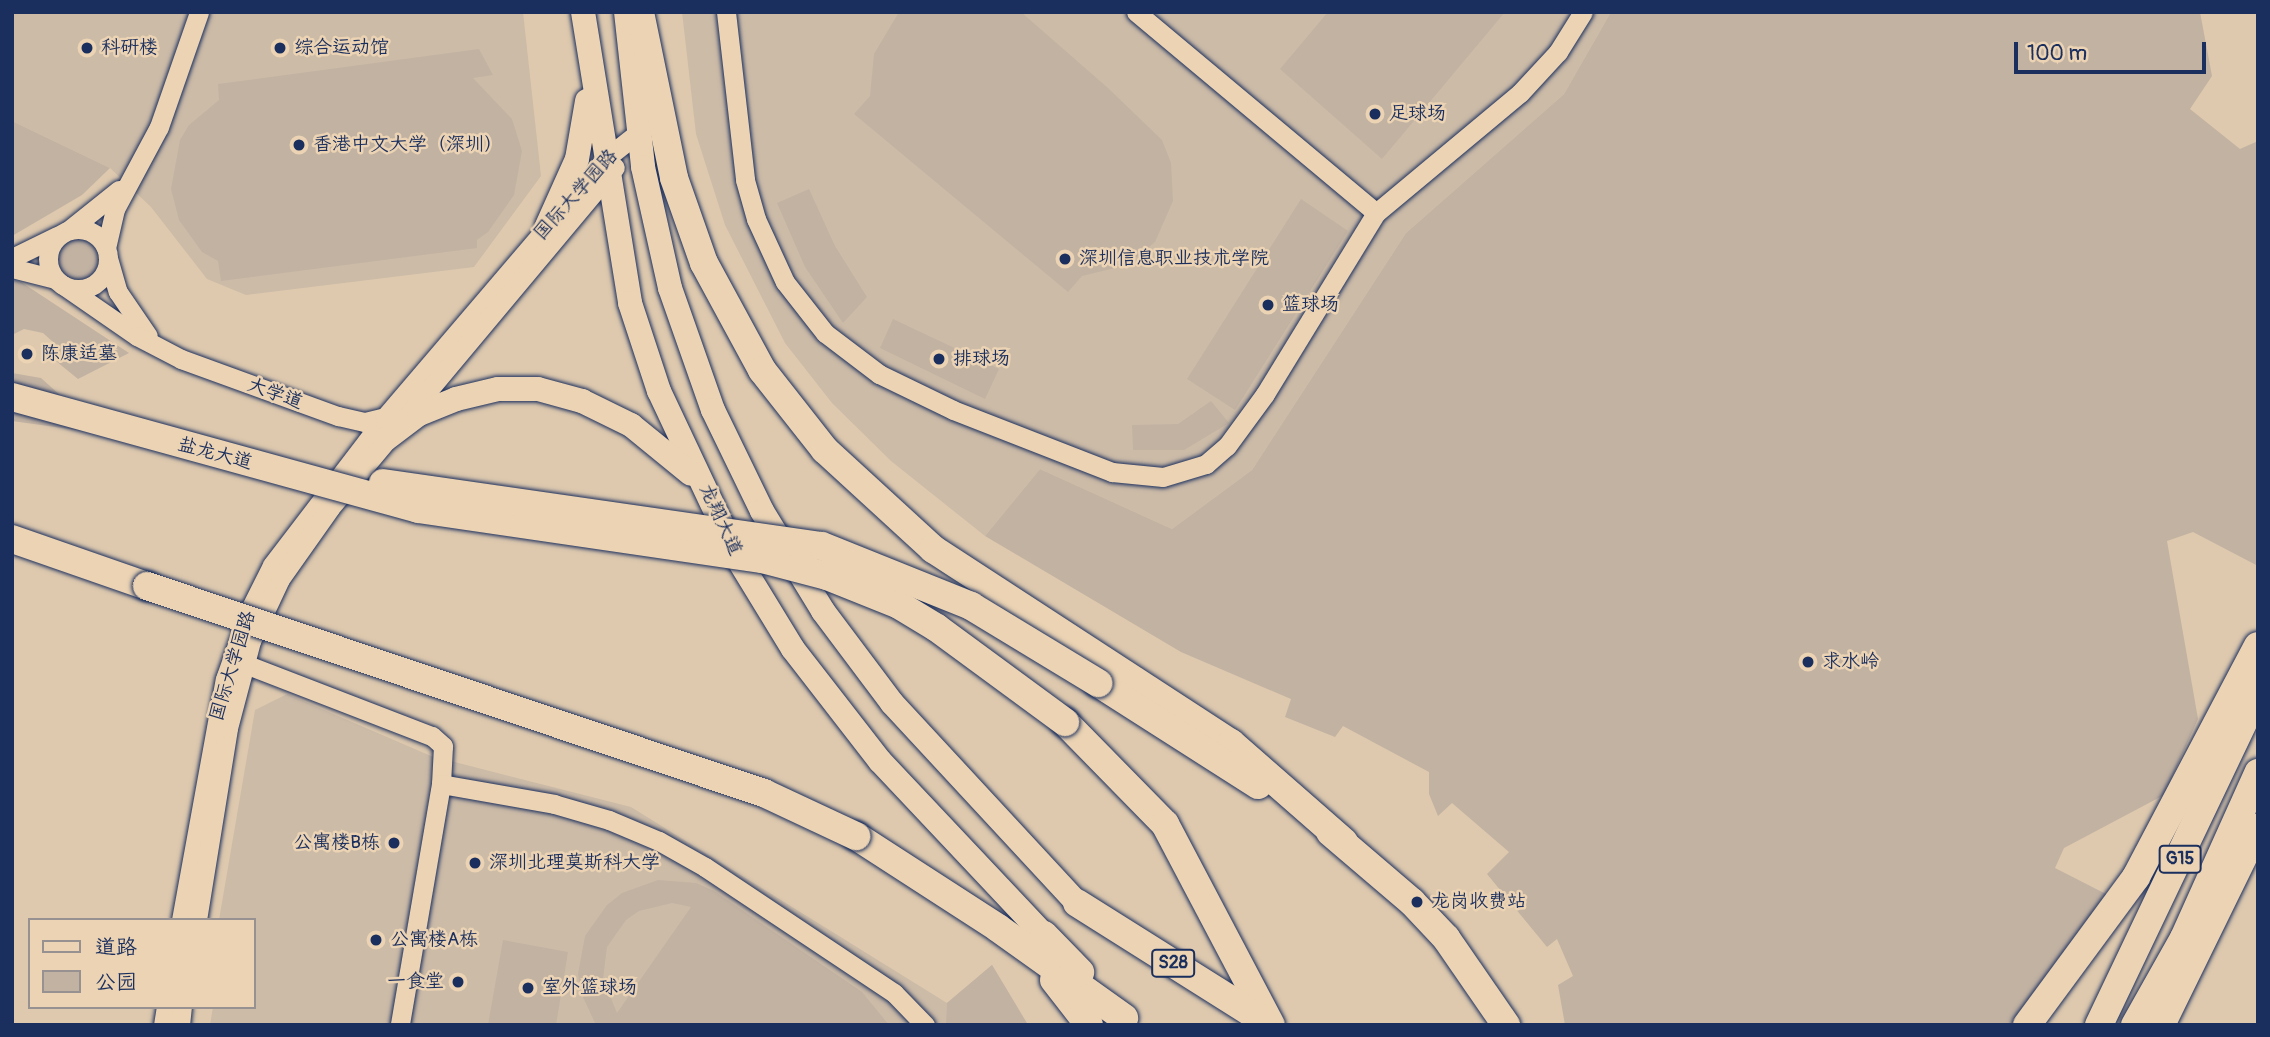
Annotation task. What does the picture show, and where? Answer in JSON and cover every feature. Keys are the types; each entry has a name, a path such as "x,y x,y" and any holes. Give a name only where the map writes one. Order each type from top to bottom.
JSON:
{"highway":[{"path":"640,12 674,178 704,263 762,370 825,450 933,549 1231,743 1344,842 1446,938 1506,1025"},
{"name":"盐龙大道","path":"12,397 418,509 762,559 827,576 899,606 937,628 1065,722 1165,824 1270,1025"},
{"path":"233,459 822,546 971,606 1098,683 1344,842"},
{"path":"12,539 764,793 856,836 1040,945 1128,1023"},
{"path":"2026,1025 2136,877 2258,646"},
{"name":"G15","path":"2099,1025 2258,691"},
{"name":"G15","path":"2135,1025 2184,938 2258,774"},
{"path":"2161,1025 2258,827"},
{"name":"S28","path":"1077,902 1270,1025"},
{"path":"1040,945 1089,1025"}],"main road":[{"name":"龙翔大道","path":"583,12 621,262 644,347 673,423 762,601 820,688 1040,945"},
{"name":"龙翔大道","path":"626,12 650,208 681,323 713,410 762,511 823,611 892,703 1077,902"},
{"path":"547,226 577,159 589,62"},
{"path":"385,428 456,399 498,389 538,389 582,401 631,425 672,456 709,496"}],"street":[{"path":"12,258 63,233 98,210 127,181 159,127 199,12"},
{"path":"726,12 745,180 769,254 803,308 850,355 911,391 1112,472 1138,477 1185,474 1227,446 1265,394 1376,213 1521,93 1558,52 1583,12"},
{"path":"1136,12 1376,213"},
{"name":"国际大学园路","path":"385,428 639,132"},
{"name":"国际大学园路","path":"181,918 214,724 238,661 280,579 385,428 547,226 606,168"},
{"path":"107,252 127,181"},
{"path":"63,233 86,230 107,252"},
{"path":"59,282 48,262 63,233"},
{"name":"大学道","path":"107,252 127,310 168,352"},
{"name":"大学道","path":"12,268 59,282 90,286 104,273 107,252"},
{"name":"大学道","path":"59,282 168,352 338,416 385,428"},
{"path":"238,661 439,740 445,755 400,1025"},
{"name":"国际大学园路","path":"197,918 238,661"},
{"path":"441,784 554,804 609,820 659,841 705,867 894,993 925,1025"}],"shaded area":[{"name":"香港中文大学（深圳）","path":"12,12 523,12 541,176 474,267 246,295 207,279 151,207 110,168 12,121"},
{"name":"深圳信息职业技术学院","path":"682,12 1611,12 1564,94 1406,233 1252,470 1172,529 1040,469 985,536 891,461 832,403 785,343 725,225 696,134"},
{"name":"深圳北理莫斯科大学","path":"287,694 431,756 631,807 947,1003 992,965 1028,1025 210,1025 213,1009 256,1009 256,918 219,918 255,710"}],"green space":[{"path":"899,12 1021,12 1108,88 1162,140 1171,163 1173,201 1155,242 1127,265 1082,276 1068,292 854,114 870,96 874,54"},
{"name":"足球场","path":"1328,12 1505,12 1382,159 1280,69"},
{"path":"1611,12 2200,12 2212,76 2190,109 2240,149 2258,141 2258,566 2193,532 2167,541 2198,719 2164,795 2064,848 2055,868 2108,895 2012,1025 1565,1025 1558,985 1573,976 1557,939 1547,947 1487,874 1509,852 1452,803 1438,816 1429,794 1429,772 1343,726 1335,737 1285,717 1291,699 1181,652 985,536 1040,469 1172,529 1252,470 1406,233 1564,94"},
{"path":"479,49 493,75 473,78 512,119 522,151 514,195 488,232 477,240 477,248 221,281 218,261 202,252 179,220 171,189 180,140 189,125 219,100 218,84"},
{"path":"12,121 110,168 82,195 12,236"},
{"path":"809,189 835,246 867,297 843,323 805,267 777,203"},
{"name":"篮球场","path":"1301,199 1348,231 1235,410 1187,379"},
{"path":"78,236 94,243 101,259 94,275 78,282 62,275 55,259 62,243"},
{"path":"12,280 21,282 129,353 78,379 56,361 53,342 43,333 24,329 12,335"},
{"name":"排球场","path":"893,319 999,369 985,399 880,348"},
{"path":"12,373 41,378 60,395 84,431 12,421"},
{"path":"1211,401 1229,423 1184,450 1133,450 1132,425 1178,424"},
{"path":"658,880 696,883 714,891 862,992 889,1025 596,1025 581,993 578,974 585,936 607,905 622,893","holes":["672,903 691,907 617,1013 603,979 607,947 626,920 639,911"]},
{"name":"室外篮球场","path":"503,940 568,952 556,1025 488,1025"},
{"path":"992,965 1028,1025 946,1025 947,1003"}],"place":[{"name":"科研楼","path":"87,48"},
{"name":"综合运动馆","path":"280,48"},
{"name":"足球场","path":"1375,114"},
{"name":"香港中文大学（深圳）","path":"299,145"},
{"name":"深圳信息职业技术学院","path":"1065,259"},
{"name":"篮球场","path":"1268,305"},
{"name":"陈康适墓","path":"27,354"},
{"name":"排球场","path":"939,359"},
{"name":"求水岭","path":"1808,662"},
{"name":"公寓楼B栋","path":"394,843"},
{"name":"深圳北理莫斯科大学","path":"475,863"},
{"name":"龙岗收费站","path":"1417,902"},
{"name":"公寓楼A栋","path":"376,940"},
{"name":"一食堂","path":"458,982"},
{"name":"室外篮球场","path":"528,988"}]}
